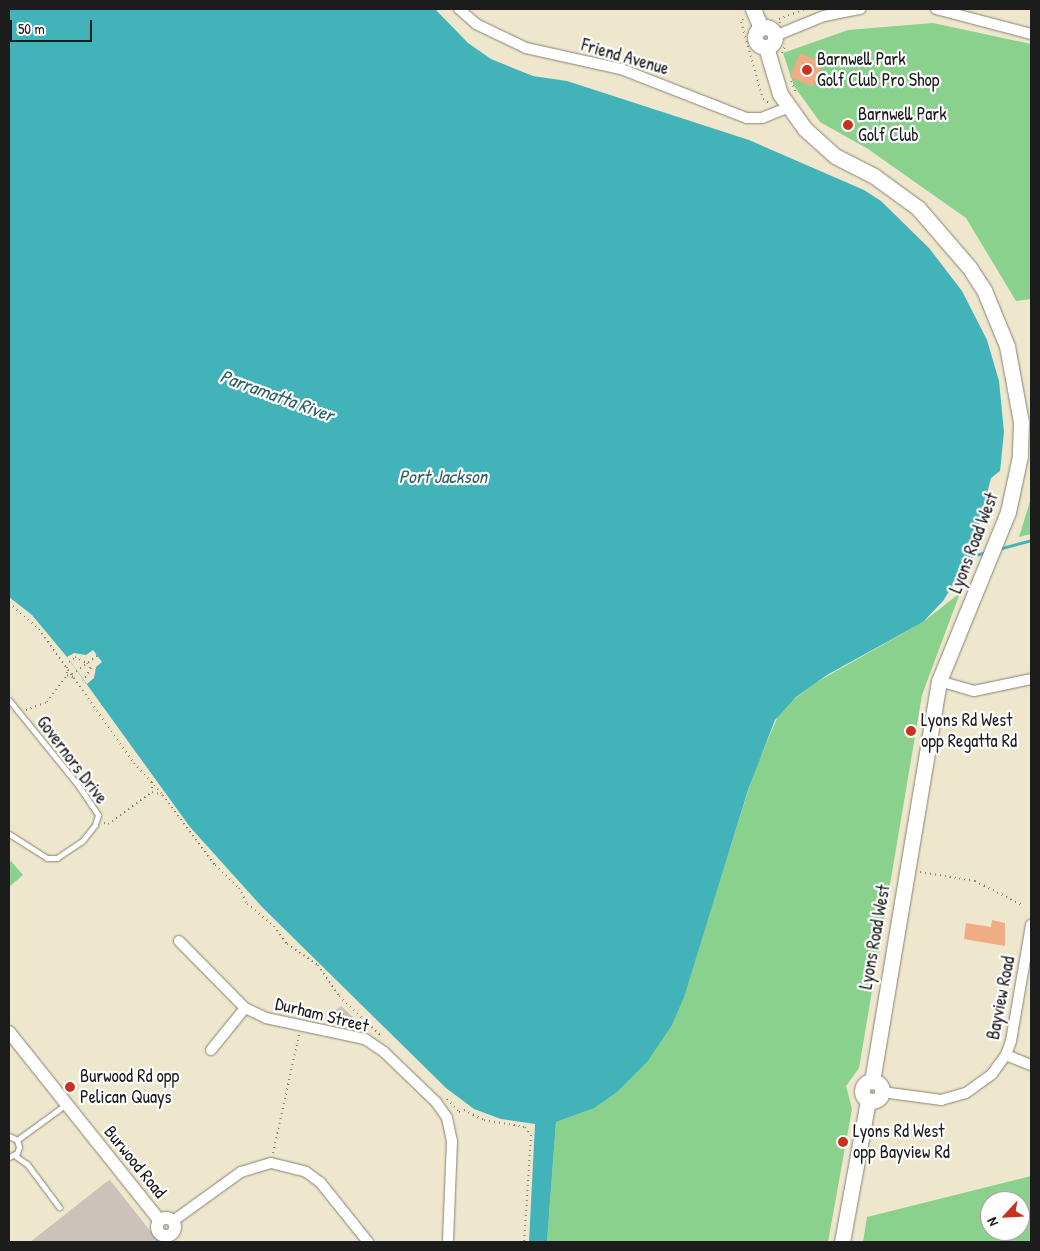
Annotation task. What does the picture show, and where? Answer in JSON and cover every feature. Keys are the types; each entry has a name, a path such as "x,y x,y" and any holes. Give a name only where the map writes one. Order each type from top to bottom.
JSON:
{"main road":[{"path":"753,9 761,28 770,29 776,42"},
{"name":"Lyons Road West","path":"776,42 769,66 787,108 820,144 874,176 918,208 955,248 984,290 1007,346 1021,422 1015,485 998,540 940,680 877,1087 862,1089 868,1100 842,1242"}],"street":[{"name":"Friend Avenue","path":"459,9 476,24 526,48 621,69 747,118 762,118 787,108"},
{"path":"776,42 824,16 860,9"},
{"path":"936,9 1031,34"},
{"path":"940,680 974,691 1031,679"},
{"name":"Bayview Road","path":"877,1087 927,1100 955,1098 978,1086 1006,1055 1014,1028 1031,924"},
{"name":"Durham Street","path":"179,941 246,1008 266,1018 365,1039 384,1052 429,1096 447,1118 452,1141 448,1242"},
{"path":"211,1050 246,1008"},
{"name":"Burwood Road","path":"9,1032 160,1220 157,1229 160,1234 174,1239"},
{"path":"1006,1055 1031,1065"},
{"path":"173,1221 240,1172 271,1162 306,1172 320,1182 368,1242"},
{"path":"160,1220 165,1218 173,1221"},
{"path":"173,1221 175,1227 174,1239"}],"lane":[{"name":"Governors Drive","path":"9,700 94,806 97,821 82,841 57,858 47,858 9,834"},
{"path":"17,1140 66,1104"},
{"path":"9,1136 17,1140 19,1146 11,1156 33,1171 60,1207"}],"path":[{"path":"779,19 806,9"},
{"path":"741,22 763,94"},
{"path":"776,42 784,61"},
{"path":"790,79 801,100"},
{"path":"9,603 39,629 58,659 68,667 134,763 152,781 215,865 239,888 247,904 274,926 287,944 318,965 339,996 384,1040"},
{"path":"72,674 100,654"},
{"path":"69,662 75,657 87,663 91,668 83,681"},
{"path":"20,713 47,702 67,676 68,667"},
{"path":"67,676 74,677"},
{"path":"152,781 152,792"},
{"path":"97,821 108,824 152,792"},
{"path":"152,792 163,795"},
{"path":"920,872 975,881 1022,905"},
{"path":"271,1162 302,1025"},
{"path":"446,1097 459,1112 464,1110 484,1120 525,1127 532,1135 524,1242"}],"shaded area":[{"path":"341,1006 356,1020 329,1015"},
{"path":"110,1180 159,1242 30,1242 105,1183"}],"green space":[{"name":"Barnwell Park Golf Club","path":"933,23 1031,44 1031,299 1016,301 966,218 868,149 820,122 794,86 783,53 848,30"},
{"path":"1031,498 1031,534 1019,537"},
{"path":"960,593 922,695 859,1068 846,1086 852,1109 828,1242 547,1242 556,1122 593,1108 616,1093 688,982 754,772 778,716 789,703 817,682 923,622"},
{"path":"11,861 23,875 9,887 9,863"},
{"path":"1031,1176 1031,1242 863,1242 867,1217"}],"water":[{"name":"Port Jackson","path":"9,9 435,9 468,43 491,59 533,76 567,81 749,140 864,190 881,201 929,248 962,291 987,340 999,381 1004,432 1000,471 991,478 971,556 943,601 923,622 827,675 796,697 775,720 749,787 684,997 672,1025 647,1062 616,1093 594,1108 556,1122 547,1242 529,1242 535,1124 501,1119 474,1109 446,1088 262,907 190,827 67,657 32,615 9,597"}],"pier":[{"path":"93,650 102,662 96,667 94,678 87,684 67,657 74,653 86,655"}],"building":[{"name":"Barnwell Park Golf Club Pro Shop","path":"800,53 823,63 813,87 790,77"},
{"path":"992,920 1005,923 1005,946 964,939 966,923 991,927"}],"waterway":[{"path":"998,549 1031,540"},
{"path":"971,556 987,552"}],"place":[{"name":"Barnwell Park Golf Club Pro Shop","path":"807,70"},
{"name":"Barnwell Park Golf Club","path":"848,125"},
{"name":"Lyons Rd West opp Regatta Rd","path":"911,731"},
{"name":"Burwood Rd opp Pelican Quays","path":"70,1087"},
{"name":"Lyons Rd West opp Bayview Rd","path":"843,1142"}],"water label":[{"name":"Parramatta River","path":"277,396"}]}
